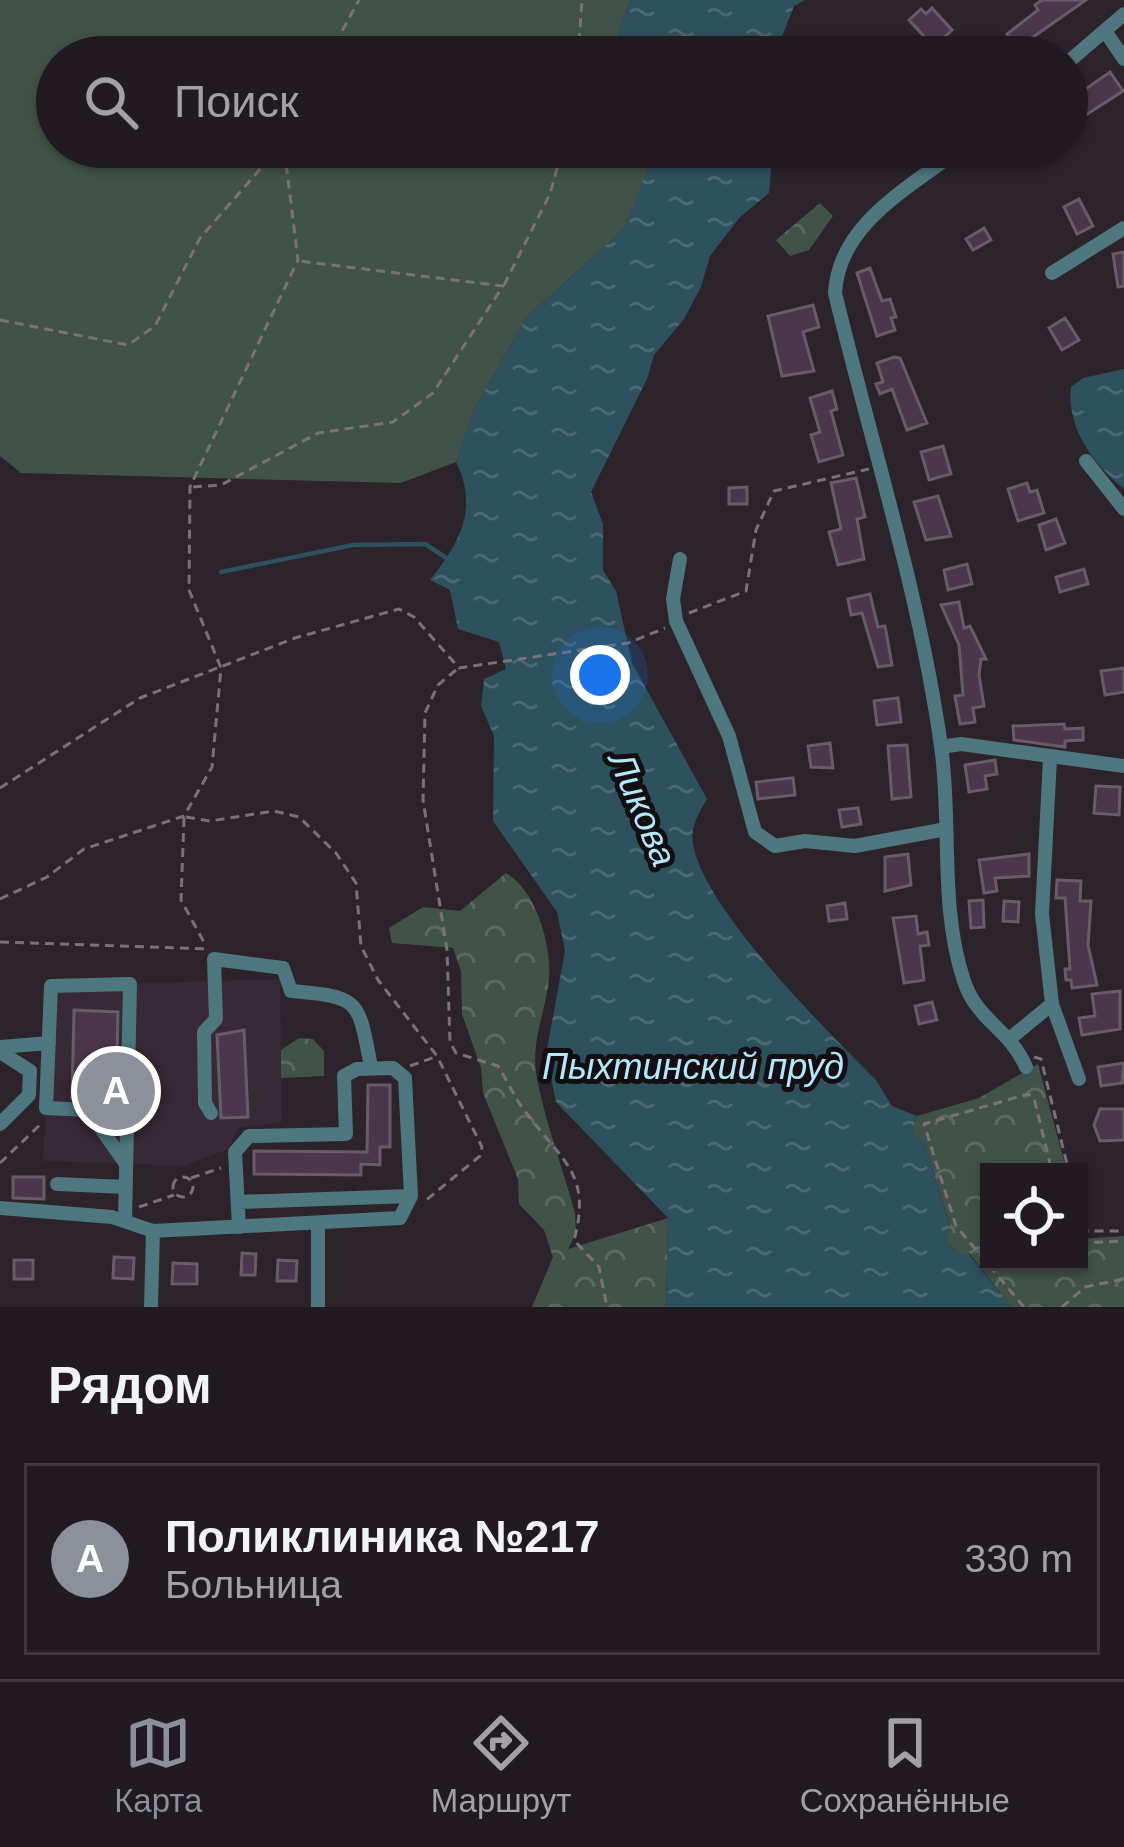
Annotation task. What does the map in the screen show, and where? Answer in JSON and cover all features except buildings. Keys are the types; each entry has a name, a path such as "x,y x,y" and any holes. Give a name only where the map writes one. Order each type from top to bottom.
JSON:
{"street":[{"path":"1088,46 1124,14"},
{"path":"1106,31 1124,59"},
{"path":"935,168 864,224 839,263 836,292 883,466 941,747 952,916 964,982 991,1023 1013,1036 1023,1061"},
{"path":"1052,273 1124,228"},
{"path":"1086,461 1124,509"},
{"path":"680,559 676,621 729,736 748,814 766,842 855,846 946,829"},
{"path":"941,747 961,744 1124,766"},
{"path":"1050,758 1042,914 1052,1004 1079,1078"},
{"path":"211,1113 205,1103 204,1032 216,1018 211,954 283,968 291,991 348,996 360,1009 371,1067"},
{"path":"125,1215 130,984 51,986 46,1108 88,1110 126,1164"},
{"path":"1013,1036 1052,1004"},
{"path":"0,1050 49,1043"},
{"path":"0,1050 30,1071 29,1095 0,1124"},
{"path":"0,1208 125,1215 153,1231 318,1225 400,1218 411,1196 405,1078 397,1070 371,1067 344,1076 346,1134 249,1136 235,1152 239,1227"},
{"path":"57,1184 126,1187"},
{"path":"238,1202 411,1196"},
{"path":"318,1225 318,1307"},
{"path":"152,1307 153,1231"}],"path":[{"path":"339,36 359,0"},
{"path":"579,36 582,0"},
{"path":"0,320 128,345 155,326 200,238 261,168"},
{"path":"211,954 182,900 184,816 212,767 221,668 189,590 190,488 298,260 296,208 288,168"},
{"path":"190,488 221,484 318,434 393,422 433,393 503,286 550,194 557,168"},
{"path":"298,260 503,286"},
{"path":"608,1307 599,1267 574,1240 583,1213 567,1159 526,1114 498,1066 456,1053 450,1042 448,950 424,836 425,713 438,685 459,668 628,643 746,591 756,530 774,491 883,466"},
{"path":"0,788 112,712 295,638 399,609 415,617 459,668"},
{"path":"0,899 47,877 84,849 184,816 210,821 274,811 299,817 323,838 356,883 361,946 378,980 437,1056 482,1147 481,1156 435,1196 420,1203 411,1196"},
{"path":"0,942 211,954"},
{"path":"397,1070 437,1056"},
{"path":"1023,1061 1041,1059 1067,1163"},
{"path":"1024,1307 956,1226 924,1124 1028,1094 1034,1098 1050,1163"},
{"path":"0,1163 57,1108"},
{"path":"176,1193 177,1179 236,1162"},
{"path":"125,1215 176,1193 190,1193 189,1179"},
{"path":"1088,1231 1124,1231"},
{"path":"1088,1243 1124,1242"},
{"path":"974,1249 980,1248"},
{"path":"1062,1307 1085,1287 1124,1279"}],"shaded area":[{"path":"280,979 282,1122 238,1128 228,1149 185,1166 43,1161 51,986"}],"green space":[{"path":"0,0 631,0 620,36 36,36 36,168 649,168 624,229 527,317 474,409 456,462 401,483 21,473 0,456"},
{"path":"820,203 833,216 809,250 790,256 776,240"},
{"path":"506,873 534,905 548,951 549,979 535,1066 575,1213 576,1233 568,1249 668,1218 666,1307 532,1307 553,1257 544,1230 519,1204 518,1179 483,1093 481,1068 462,1014 461,971 453,948 392,943 389,928 423,907 460,911"},
{"path":"299,1038 313,1039 324,1051 324,1076 281,1078 281,1050"},
{"path":"1038,1064 1065,1163 980,1163 980,1267 969,1253 959,1253 946,1241 950,1226 925,1144 912,1133 917,1116 979,1098"},
{"path":"1124,1236 1124,1307 1012,1307 983,1271 1088,1271 1088,1239"}],"water":[{"path":"631,0 805,0 794,6 782,36 620,36"},
{"name":"Пыхтинский пруд","path":"648,168 771,168 769,193 740,217 710,256 684,319 654,355 647,379 591,492 603,524 603,570 616,591 632,663 707,799 693,835 704,876 745,938 876,1080 892,1106 917,1116 912,1133 925,1144 950,1227 946,1241 959,1253 968,1253 1012,1307 666,1307 668,1218 556,1102 546,1055 565,951 557,912 493,821 494,736 481,706 484,679 506,669 499,642 458,629 450,590 430,580 463,524 466,495 456,462 474,409 527,317 624,229"},
{"path":"1124,369 1124,489 1084,444 1073,417 1071,387 1083,378"}],"waterway":[{"path":"221,572 353,545 425,544 448,559"}],"place":[{"name":"Поликлиника №217","path":"116,1091"}],"water label":[{"name":"Ликова","path":"643,809"}]}
